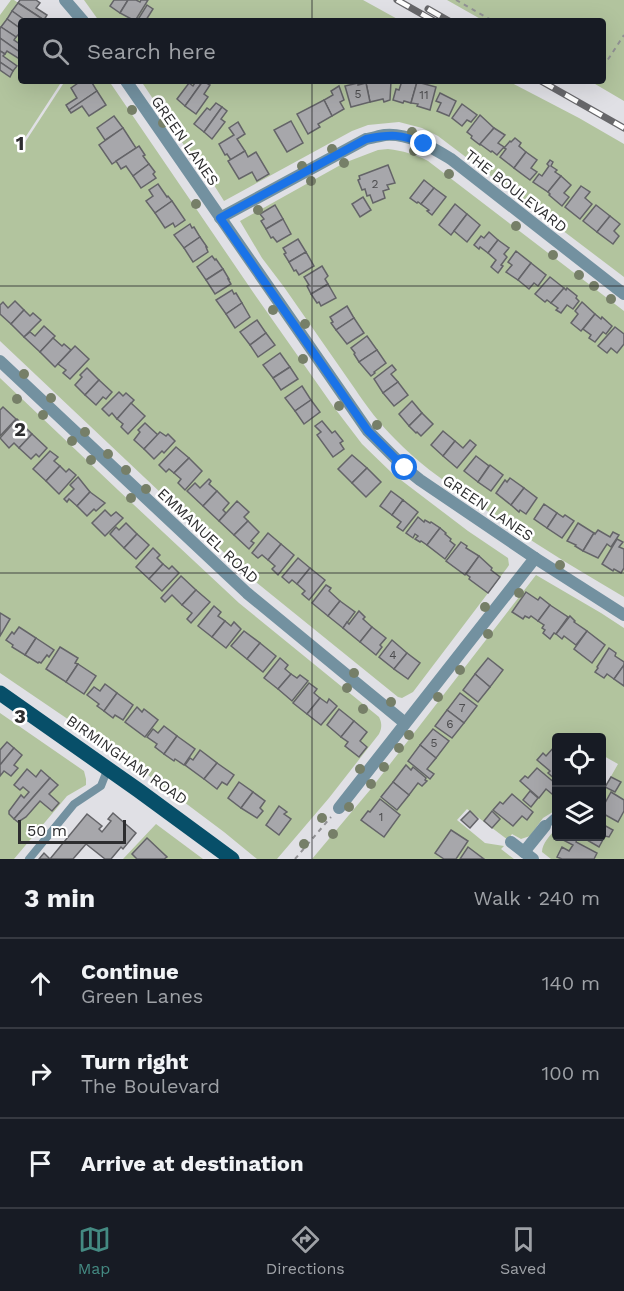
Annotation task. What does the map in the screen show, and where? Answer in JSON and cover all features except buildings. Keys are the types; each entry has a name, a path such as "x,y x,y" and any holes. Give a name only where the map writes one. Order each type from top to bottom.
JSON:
{"main road":[{"name":"BIRMINGHAM ROAD","path":"0,693 108,768 232,859"}],"street":[{"path":"65,0 80,18"},
{"name":"GREEN LANES","path":"128,84 368,431 412,474 535,558 624,615"},
{"name":"THE BOULEVARD","path":"220,218 366,139 386,135 407,137 451,159 624,294"},
{"name":"EMMANUEL ROAD","path":"0,361 247,593 405,723"},
{"path":"339,808 535,558"},
{"path":"511,842 529,856 545,826"}],"lane":[{"path":"29,859 74,804 101,786 108,768"},
{"path":"545,826 552,820"}],"path":[{"path":"456,0 488,18"},
{"path":"606,62 624,35"},
{"path":"295,859 339,808"}],"green space":[{"path":"11,0 14,0 41,18 18,18 18,84 60,84 19,147 20,150 63,84 111,84 255,295 362,444 393,474 508,558 507,568 413,692 402,698 398,697 252,579 0,341 0,15"},
{"path":"84,0 363,0 396,18 97,18"},
{"path":"447,0 624,0 624,101 595,84 606,84 606,18 479,18"},
{"path":"143,84 514,84 624,144 624,277 438,136 422,128 399,122 368,125 352,131 224,201 207,174 204,175"},
{"path":"388,149 409,153 428,161 624,311 624,597 505,523 438,476 403,447 364,402 262,258 240,221 344,163 378,150"},
{"path":"0,378 239,603 379,717 381,730 379,734 277,859 257,859 128,760 0,673"},
{"path":"536,575 624,628 624,859 551,859 542,852 545,842 552,833 552,841 606,841 606,785 618,764 606,757 606,733 552,733 552,812 543,818 530,836 521,839 512,834 508,840 467,809 457,820 485,843 504,846 501,849 514,859 312,859 370,790"},
{"path":"0,713 84,771 86,779 86,785 67,796 14,859 0,859"},
{"path":"156,824 203,859 123,859"}],"railway":[{"path":"397,0 429,18"},
{"path":"428,9 444,18"},
{"path":"546,84 624,128"}],"route":[{"path":"405,468 368,431 220,218 366,139 386,135 407,137 424,144"}]}
